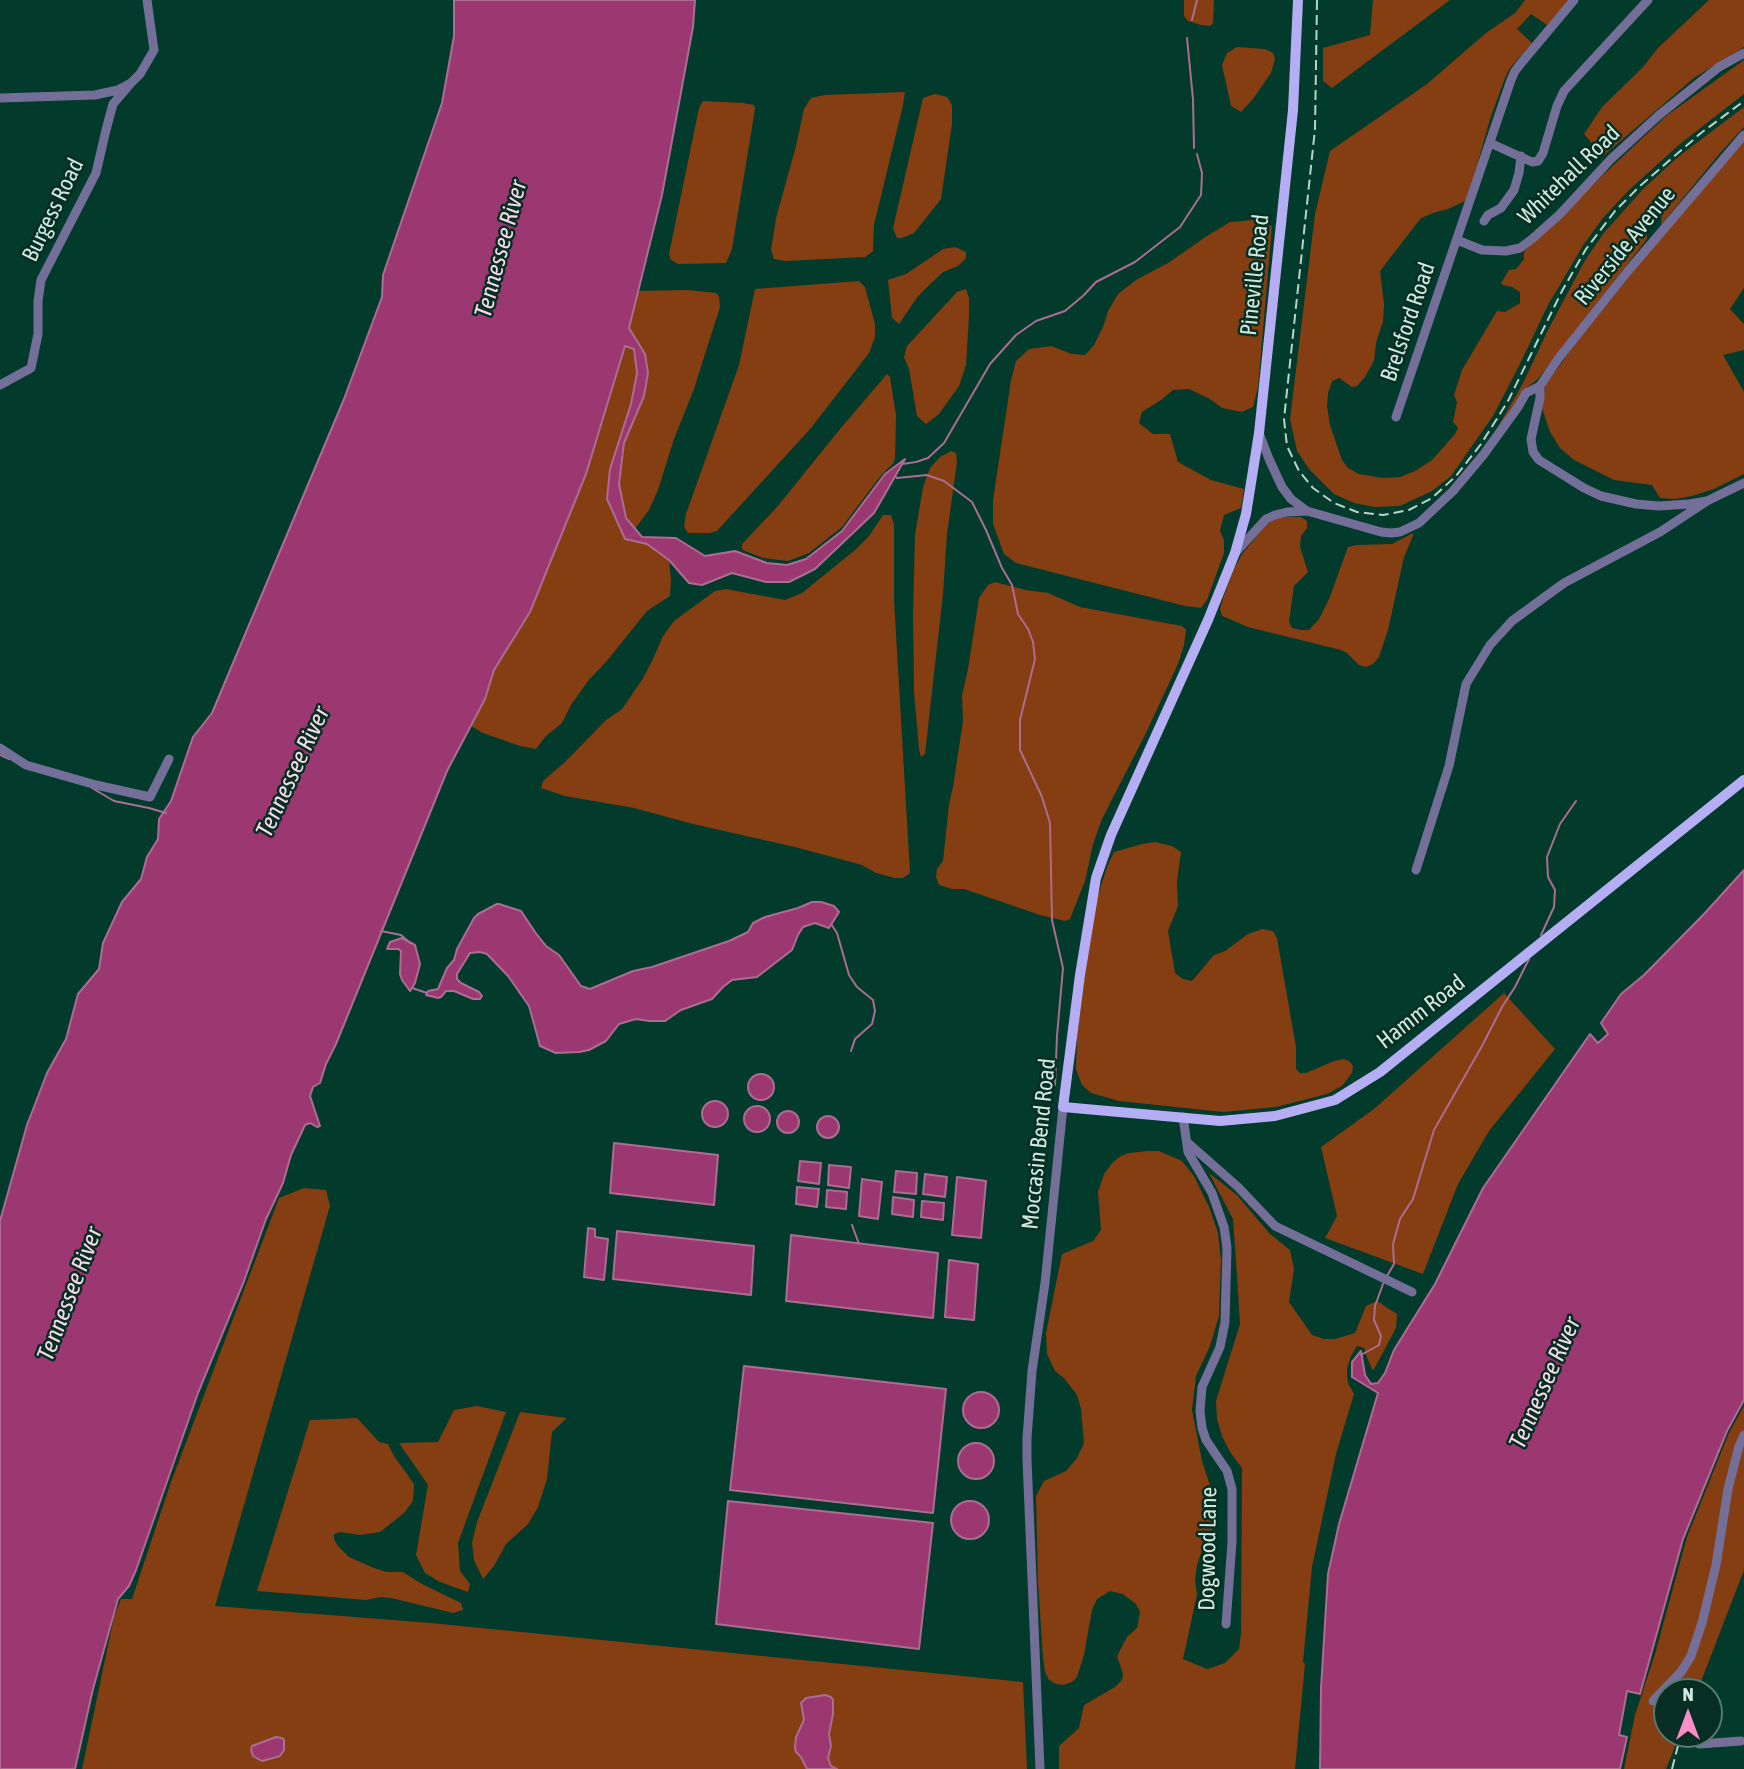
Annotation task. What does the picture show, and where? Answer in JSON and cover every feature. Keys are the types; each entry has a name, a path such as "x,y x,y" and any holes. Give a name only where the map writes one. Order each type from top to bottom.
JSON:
{"main road":[{"name":"Pineville Road","path":"1235,552 1248,505 1259,433 1293,110 1298,0"},
{"name":"Moccasin Bend Road","path":"1063,1107 1096,878 1111,835 1209,620 1235,552"},
{"name":"Hamm Road","path":"1063,1107 1220,1121 1275,1116 1335,1100 1380,1072 1744,780"}],"street":[{"path":"0,98 95,95 118,90 131,83 140,74 154,50 147,0"},
{"path":"1457,240 1515,71 1574,0"},
{"path":"1490,143 1532,162 1538,161 1564,91 1648,0"},
{"name":"Whitehall Road","path":"1457,240 1482,250 1506,251 1520,248 1559,214 1611,159 1660,115 1719,67 1744,53"},
{"name":"Burgess Road","path":"0,385 31,368 38,334 41,279 96,173 113,104 131,83"},
{"name":"Riverside Avenue","path":"1540,386 1558,359 1628,271 1744,135"},
{"path":"1484,221 1488,215 1501,208 1514,190 1521,156"},
{"name":"Brelsford Road","path":"1396,417 1457,240"},
{"path":"1259,433 1282,487 1291,499 1307,511 1381,532 1399,532 1419,523 1453,491 1484,454 1526,393 1540,386 1531,439 1533,452 1539,460 1601,496 1659,506 1707,501"},
{"path":"1416,870 1449,766 1466,684 1490,645 1512,621 1564,583 1660,532 1707,501 1744,483"},
{"path":"1235,552 1266,519 1275,515 1307,511"},
{"path":"0,748 26,765 150,797 169,759"},
{"name":"Moccasin Bend Road","path":"1040,1769 1027,1438 1032,1371 1054,1202 1063,1107"},
{"name":"Dogwood Lane","path":"1183,1117 1188,1152 1220,1212 1227,1248 1225,1322 1220,1347 1202,1387 1200,1411 1206,1440 1227,1471 1231,1489 1232,1542 1226,1625"},
{"path":"1186,1141 1238,1187 1275,1226 1412,1292"},
{"path":"1675,1678 1691,1657 1702,1623 1716,1565 1728,1489 1744,1436"},
{"path":"1723,1742 1741,1741"}],"shaded area":[{"path":"1184,0 1214,0 1213,23 1210,26 1188,21 1184,16"},
{"path":"1373,0 1450,0 1332,88 1323,81 1323,48 1370,35"},
{"path":"1525,0 1569,0 1547,25 1531,14 1517,29 1532,43 1510,68 1505,78 1465,201 1421,218 1380,271 1383,321 1374,361 1357,386 1352,387 1339,378 1332,381 1327,406 1330,425 1342,460 1348,468 1359,474 1383,478 1400,477 1415,471 1432,460 1455,434 1458,428 1453,422 1457,402 1454,395 1462,370 1497,311 1505,312 1520,303 1520,292 1501,283 1509,270 1516,269 1524,259 1524,251 1666,116 1744,60 1744,94 1680,144 1629,190 1603,218 1584,244 1548,305 1493,416 1451,476 1432,491 1400,506 1374,507 1354,503 1334,494 1309,469 1297,451 1290,419 1315,214 1330,151 1427,84 1486,33 1515,13"},
{"path":"1709,0 1744,0 1744,47 1694,78 1603,156 1584,134 1602,107 1643,67 1658,48"},
{"path":"1237,47 1265,49 1273,53 1275,59 1271,73 1241,112 1231,106 1222,65 1227,53"},
{"path":"905,92 874,225 873,251 865,257 785,261 774,259 771,250 776,218 804,109 811,98 825,95"},
{"path":"935,94 947,97 952,105 952,124 941,199 914,233 897,238 893,228 923,98"},
{"path":"703,101 744,103 754,105 755,109 732,249 726,263 678,264 671,260 669,254 699,108"},
{"path":"1744,107 1744,127 1661,225 1662,209 1670,197 1662,190 1651,202 1654,206 1647,239 1537,380 1523,390 1495,432 1584,262 1603,234 1643,189 1678,157"},
{"path":"1744,142 1744,288 1730,309 1744,324 1744,350 1723,355 1744,392 1744,474 1714,489 1692,496 1660,498 1652,485 1614,480 1574,460 1560,448 1550,432 1542,408 1545,386 1657,242"},
{"path":"1253,220 1272,226 1258,387 1253,407 1242,412 1222,408 1189,389 1173,390 1142,412 1139,423 1153,434 1170,434 1178,462 1211,480 1244,489 1241,508 1224,515 1220,531 1224,540 1224,553 1207,600 1201,608 1185,606 1016,563 1004,554 993,524 993,500 1016,361 1029,349 1051,346 1072,354 1085,355 1094,345 1118,294 1230,222"},
{"path":"955,247 966,252 966,258 958,266 943,272 918,296 899,324 892,318 888,280 906,274 943,249"},
{"path":"859,281 865,287 875,324 875,337 869,353 811,428 717,531 688,533 684,527 686,514 739,365 755,289"},
{"path":"966,289 969,316 966,365 959,386 939,414 926,424 917,416 909,369 904,357 907,346 957,292"},
{"path":"688,290 716,293 720,307 658,490 649,510 632,533 633,541 646,544 669,560 670,596 647,611 588,681 562,723 545,737 536,749 483,733 471,726 485,699 494,670 530,612 586,474 625,346 638,291"},
{"path":"887,374 890,377 896,415 895,458 842,527 809,553 788,561 763,558 742,549 742,544 777,507"},
{"path":"951,451 956,453 957,462 925,754 921,757 914,692 915,535 923,487 930,468 940,457"},
{"path":"883,515 891,515 894,525 894,600 910,873 903,878 895,878 876,873 862,865 795,847 634,808 565,796 541,788 543,781 606,720 622,709 642,680 663,636 674,621 715,591 726,589 785,600 802,593 855,550 869,536"},
{"path":"1286,517 1301,517 1307,521 1300,547 1308,572 1294,586 1289,622 1292,628 1301,630 1309,630 1319,619 1348,547 1392,544 1413,533 1404,557 1388,630 1379,657 1373,664 1366,667 1359,665 1341,650 1248,627 1222,616 1220,609 1223,598 1242,554 1267,524"},
{"path":"995,582 1048,593 1080,607 1182,626 1186,630 1178,664 1102,819 1085,881 1070,919 1065,921 964,889 939,885 936,877 937,869 943,861 949,804 963,721 962,695 979,598 988,585"},
{"path":"1155,842 1172,846 1181,852 1177,881 1178,906 1168,931 1175,973 1192,981 1214,955 1225,951 1248,934 1262,929 1273,931 1277,938 1296,1047 1296,1069 1300,1073 1306,1073 1344,1059 1353,1066 1352,1073 1342,1086 1327,1094 1276,1107 1223,1112 1119,1101 1091,1093 1082,1085 1076,1069 1077,1037 1089,940 1098,895 1114,852"},
{"path":"1504,993 1555,1049 1489,1131 1458,1184 1423,1274 1325,1238 1337,1216 1321,1147 1374,1109"},
{"path":"1159,1151 1182,1161 1194,1176 1218,1233 1221,1260 1219,1316 1210,1346 1196,1376 1192,1410 1202,1461 1215,1501 1216,1519 1197,1565 1197,1595 1183,1659 1207,1669 1225,1663 1239,1649 1241,1633 1242,1468 1222,1436 1216,1401 1240,1324 1237,1276 1233,1219 1209,1173 1237,1195 1270,1234 1290,1250 1294,1269 1289,1302 1312,1335 1335,1339 1355,1333 1366,1306 1377,1301 1397,1314 1396,1328 1373,1371 1364,1348 1357,1346 1347,1368 1348,1383 1354,1394 1336,1454 1312,1567 1295,1769 1059,1769 1059,1746 1079,1728 1084,1705 1122,1680 1123,1674 1117,1656 1127,1637 1137,1628 1140,1612 1136,1604 1123,1594 1110,1591 1097,1599 1092,1610 1077,1677 1063,1685 1049,1680 1043,1658 1036,1496 1044,1481 1066,1471 1077,1458 1084,1443 1077,1395 1055,1371 1047,1354 1046,1333 1062,1254 1093,1241 1101,1230 1098,1192 1104,1174 1121,1156"},
{"path":"304,1188 326,1190 330,1206 215,1606 431,1623 1023,1682 1027,1769 82,1769 114,1617 121,1599 132,1599 171,1482 279,1198"},
{"path":"477,1406 506,1412 458,1543 460,1571 470,1584 468,1592 440,1582 425,1573 416,1555 428,1485 399,1443 438,1442 454,1410"},
{"path":"1744,1406 1744,1570 1702,1678 1653,1678 1653,1748 1674,1748 1666,1769 1624,1769 1635,1715 1687,1537 1729,1433"},
{"path":"520,1412 567,1418 552,1432 547,1479 538,1507 528,1524 506,1544 483,1579 474,1560 472,1543 477,1522"},
{"path":"357,1418 379,1442 388,1444 414,1484 413,1501 404,1513 380,1532 360,1535 341,1532 334,1534 334,1539 349,1557 387,1572 403,1572 461,1603 463,1610 453,1613 381,1597 366,1600 257,1591 310,1420"}],"water":[{"name":"Tennessee River","path":"454,0 695,0 693,27 662,195 629,328 645,354 648,373 644,396 624,443 619,484 626,518 642,537 676,538 705,556 735,551 767,563 787,565 806,559 842,531 885,474 905,459 874,513 815,569 789,582 766,582 732,573 702,585 689,583 669,560 647,544 625,539 607,499 610,469 631,404 637,373 634,349 625,346 586,474 530,612 494,670 485,699 447,771 320,1083 313,1087 310,1096 320,1126 310,1123 305,1125 291,1155 283,1183 266,1219 198,1393 136,1570 129,1586 118,1599 93,1689 75,1769 0,1769 0,1221 27,1125 47,1073 66,1039 78,994 99,969 103,943 122,902 141,879 147,857 158,839 159,819 171,801 193,737 212,713 344,399 382,297 383,275 442,103 454,36"},
{"name":"Tennessee River","path":"1744,870 1744,1400 1727,1431 1683,1539 1640,1694 1627,1691 1619,1735 1627,1737 1620,1769 1320,1769 1321,1688 1328,1574 1339,1524 1378,1393 1352,1377 1352,1362 1361,1351 1365,1375 1371,1384 1378,1383 1394,1350 1435,1284 1483,1188 1590,1034 1598,1043 1608,1034 1601,1023 1621,994 1644,975"},
{"path":"812,902 834,906 839,912 829,928 815,923 803,927 792,950 757,977 732,980 712,999 681,1010 665,1021 636,1019 619,1024 606,1041 589,1050 556,1053 540,1046 529,1006 508,976 487,954 470,953 457,974 461,983 479,992 482,996 480,999 454,991 446,991 438,998 426,995 428,991 438,989 474,918 497,904 521,911 546,946 559,955 581,986 590,989 633,971 729,941 748,932 753,923 765,917"},
{"path":"402,938 415,945 420,964 410,991 400,974 401,951 387,949 390,942"},
{"path":"761,1074 770,1078 774,1087 770,1096 761,1100 752,1096 748,1087 752,1078"},
{"path":"715,1101 724,1105 728,1114 724,1123 715,1127 706,1123 702,1114 706,1105"},
{"path":"757,1106 766,1110 770,1119 766,1128 757,1132 748,1128 744,1119 748,1110"},
{"path":"784,1111 792,1111 799,1118 799,1126 792,1133 784,1133 777,1126 777,1118"},
{"path":"828,1116 836,1119 839,1127 836,1135 828,1138 820,1135 817,1127 820,1119"},
{"path":"614,1143 718,1155 714,1205 610,1193"},
{"path":"800,1161 821,1163 819,1184 798,1181"},
{"path":"829,1165 851,1167 849,1188 828,1185"},
{"path":"896,1171 917,1173 916,1194 894,1192"},
{"path":"925,1174 947,1177 945,1197 923,1194"},
{"path":"957,1177 986,1181 981,1238 952,1235"},
{"path":"862,1179 882,1182 878,1219 859,1216"},
{"path":"797,1187 819,1189 817,1207 796,1204"},
{"path":"827,1190 847,1192 846,1209 826,1207"},
{"path":"893,1197 914,1200 913,1217 892,1214"},
{"path":"922,1201 944,1203 943,1220 921,1217"},
{"path":"588,1228 595,1229 595,1237 608,1239 604,1280 584,1277"},
{"path":"617,1231 754,1246 751,1295 613,1279"},
{"path":"791,1235 938,1253 933,1318 786,1301"},
{"path":"949,1260 978,1264 974,1320 945,1317"},
{"path":"744,1366 946,1389 933,1513 730,1490"},
{"path":"981,1392 994,1397 999,1410 994,1423 981,1428 968,1423 963,1410 968,1397"},
{"path":"976,1443 989,1448 994,1461 989,1474 976,1479 963,1474 958,1461 963,1448"},
{"path":"728,1501 933,1523 919,1649 716,1624"},
{"path":"970,1501 983,1507 989,1520 983,1533 970,1539 957,1533 951,1520 957,1507"},
{"path":"825,1695 833,1700 828,1758 831,1766 837,1769 807,1769 795,1747 796,1737 804,1720 801,1703 806,1698"},
{"path":"276,1737 284,1740 284,1750 280,1756 262,1761 253,1756 252,1746"}],"waterway":[{"path":"1192,20 1197,0"},
{"path":"1187,38 1193,99 1194,148"},
{"path":"902,464 928,458 944,443 990,364 1016,335 1036,321 1065,311 1096,282 1135,262 1180,227 1201,195 1202,173 1197,154"},
{"path":"896,477 927,475 944,481 972,502 1012,585 1018,614 1033,642 1035,659 1020,720 1020,750 1042,797 1050,823 1052,920 1063,968 1055,1085"},
{"path":"0,755 9,759"},
{"path":"92,788 114,801 166,813"},
{"path":"1541,935 1554,907 1555,890 1548,877 1547,857 1560,824 1576,801"},
{"path":"831,924 837,933 849,975 857,987 873,1000 875,1011 872,1024 855,1039 851,1051"},
{"path":"381,931 401,935 410,943"},
{"path":"1387,1276 1394,1264 1393,1244 1400,1219 1413,1199 1434,1130 1529,959"},
{"path":"412,988 427,993"},
{"path":"852,1225 859,1244"},
{"path":"1361,1355 1379,1345 1381,1336 1374,1320 1375,1306 1383,1284"}],"railway":[{"path":"1317,0 1315,129 1284,419 1287,446 1299,471 1313,488 1334,503 1357,512 1383,515 1409,510 1432,498 1456,476 1481,444 1508,401 1562,291 1586,249 1615,211 1701,133 1744,101"},
{"path":"1672,1769 1677,1748"}]}
